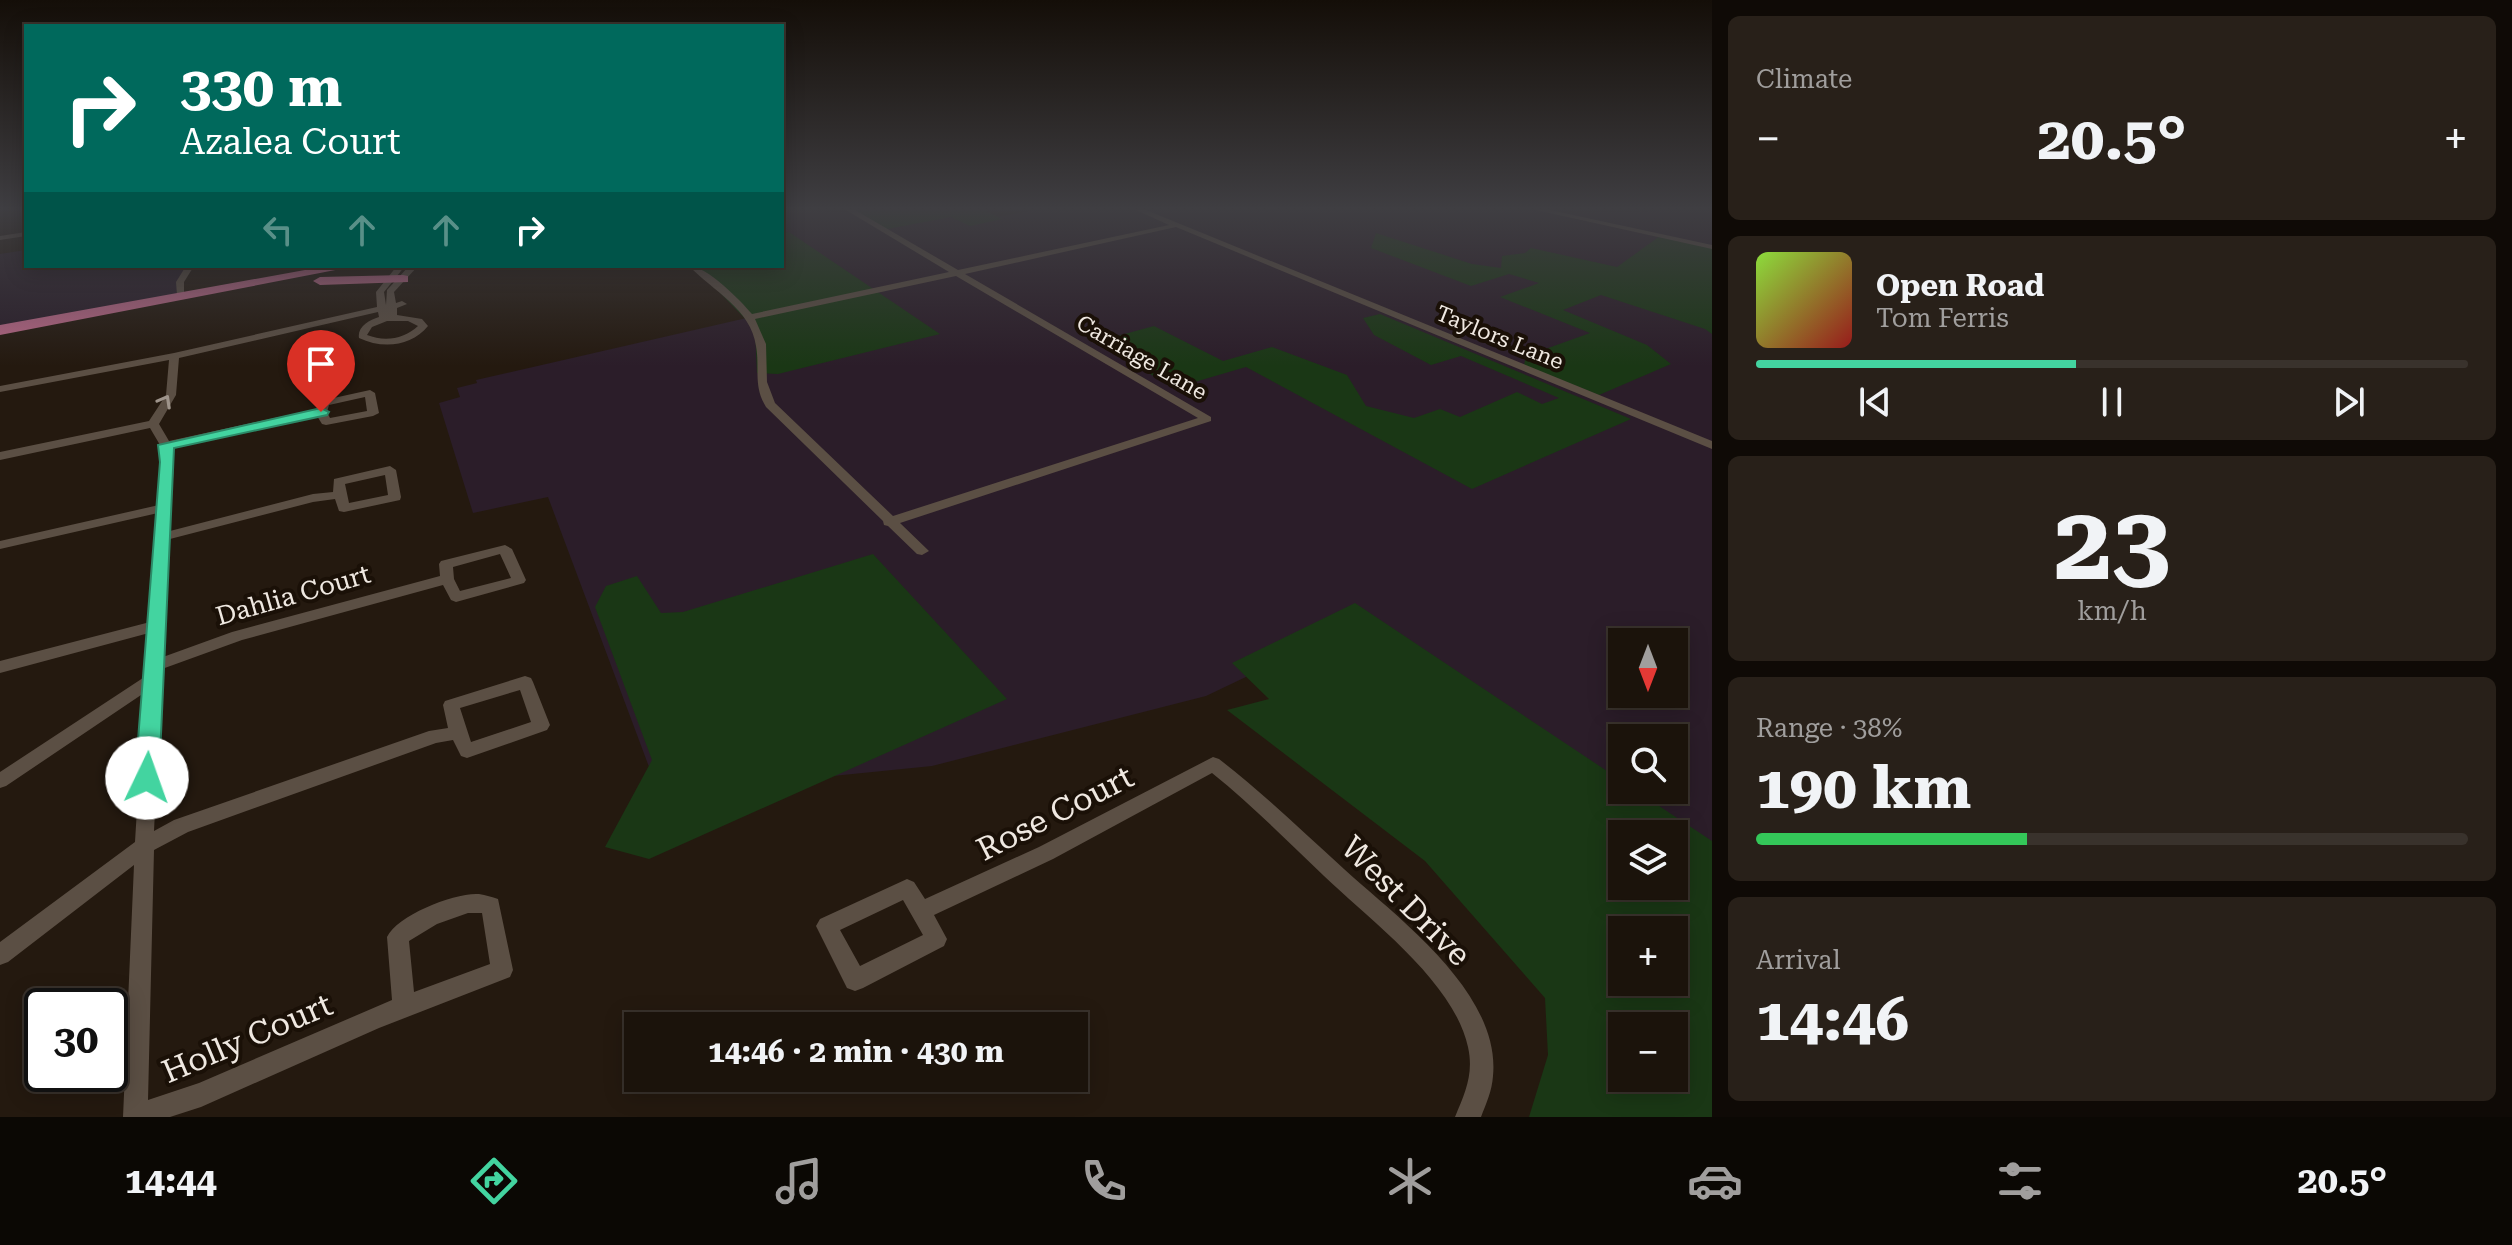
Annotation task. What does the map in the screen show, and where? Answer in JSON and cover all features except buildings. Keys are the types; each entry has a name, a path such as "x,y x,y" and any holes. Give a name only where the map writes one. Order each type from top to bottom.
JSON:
{"highway":[{"path":"0,330 319,268"},
{"path":"0,330 338,268"},
{"path":"243,285 310,281 387,282 402,273"}],"street":[{"name":"Carriage Lane","path":"889,522 1207,419 940,262"},
{"path":"683,268 734,313 746,317 1003,262"},
{"name":"Taylors Lane","path":"1268,262 1712,445"},
{"path":"180,293 180,282 189,268"},
{"path":"695,268 745,311 758,334 761,388 770,405 922,551"},
{"path":"400,318 394,315 391,306 391,290 402,273"},
{"path":"387,282 379,295 391,306"},
{"path":"378,321 400,318 419,321 422,328 414,335 394,341 364,338 363,330 383,317 391,306"},
{"path":"0,389 174,356 391,306"},
{"path":"0,456 153,424 170,398 174,356"},
{"path":"166,445 321,412"},
{"path":"144,846 166,445 153,424"},
{"path":"162,537 313,498 340,495"},
{"path":"0,545 164,508"},
{"name":"Dahlia Court","path":"505,549 519,580 456,597 447,579 446,564 505,549"},
{"name":"Dahlia Court","path":"0,781 153,672 237,636 447,579"},
{"path":"0,667 156,626"},
{"path":"525,682 541,725 467,751 458,733 451,705 525,682"},
{"path":"0,955 144,846 181,826 424,739 458,733"},
{"name":"Rose Court","path":"921,911 1046,853 1213,764"},
{"name":"West Drive","path":"1213,764 1394,929 1457,998 1476,1035 1482,1063 1480,1089 1467,1117"},
{"name":"Holly Court","path":"144,846 135,1116 167,1108 235,1081 404,1007 502,970 491,906 481,902 463,905 411,926 398,937 404,1007"},
{"path":"907,888 921,911 936,939 855,980 827,926 907,888"}],"shaded area":[{"path":"0,262 24,262 24,268 188,268 180,293 0,326"},
{"path":"829,262 1712,262 1712,859 1688,842 1688,820 1656,820 1634,804 1688,804 1688,724 1608,724 1608,786 1369,618 1206,696 932,766 803,779 676,839 548,497 473,513 439,403 460,397 457,388 477,383 476,380 869,290"}],"green space":[{"path":"784,262 834,262 940,334 778,374 757,373 755,329 696,268 784,268"},
{"path":"1408,262 1466,262 1501,268 1501,262 1595,262 1617,267 1624,262 1712,262 1712,334 1601,295 1563,310 1647,345 1671,364 1599,395 1524,365 1526,356 1590,333 1500,297 1539,283 1509,274 1471,286"},
{"path":"1380,314 1631,419 1472,489 1246,367 1174,388 1095,342 1154,326 1223,361 1272,347 1347,375 1366,406 1414,418 1440,409 1460,417 1517,392 1542,404 1559,398 1461,356 1431,365 1374,335 1363,318"},
{"path":"873,554 1007,699 649,859 605,847 652,760 595,607 606,586 637,576 661,613 683,612"},
{"path":"1355,603 1608,772 1608,804 1656,804 1680,820 1608,820 1608,900 1688,900 1688,825 1712,841 1712,1117 1529,1117 1548,1055 1545,998 1425,861 1227,710 1269,699 1232,663"}],"route":[{"path":"147,778 168,462 166,445 321,412"}]}
